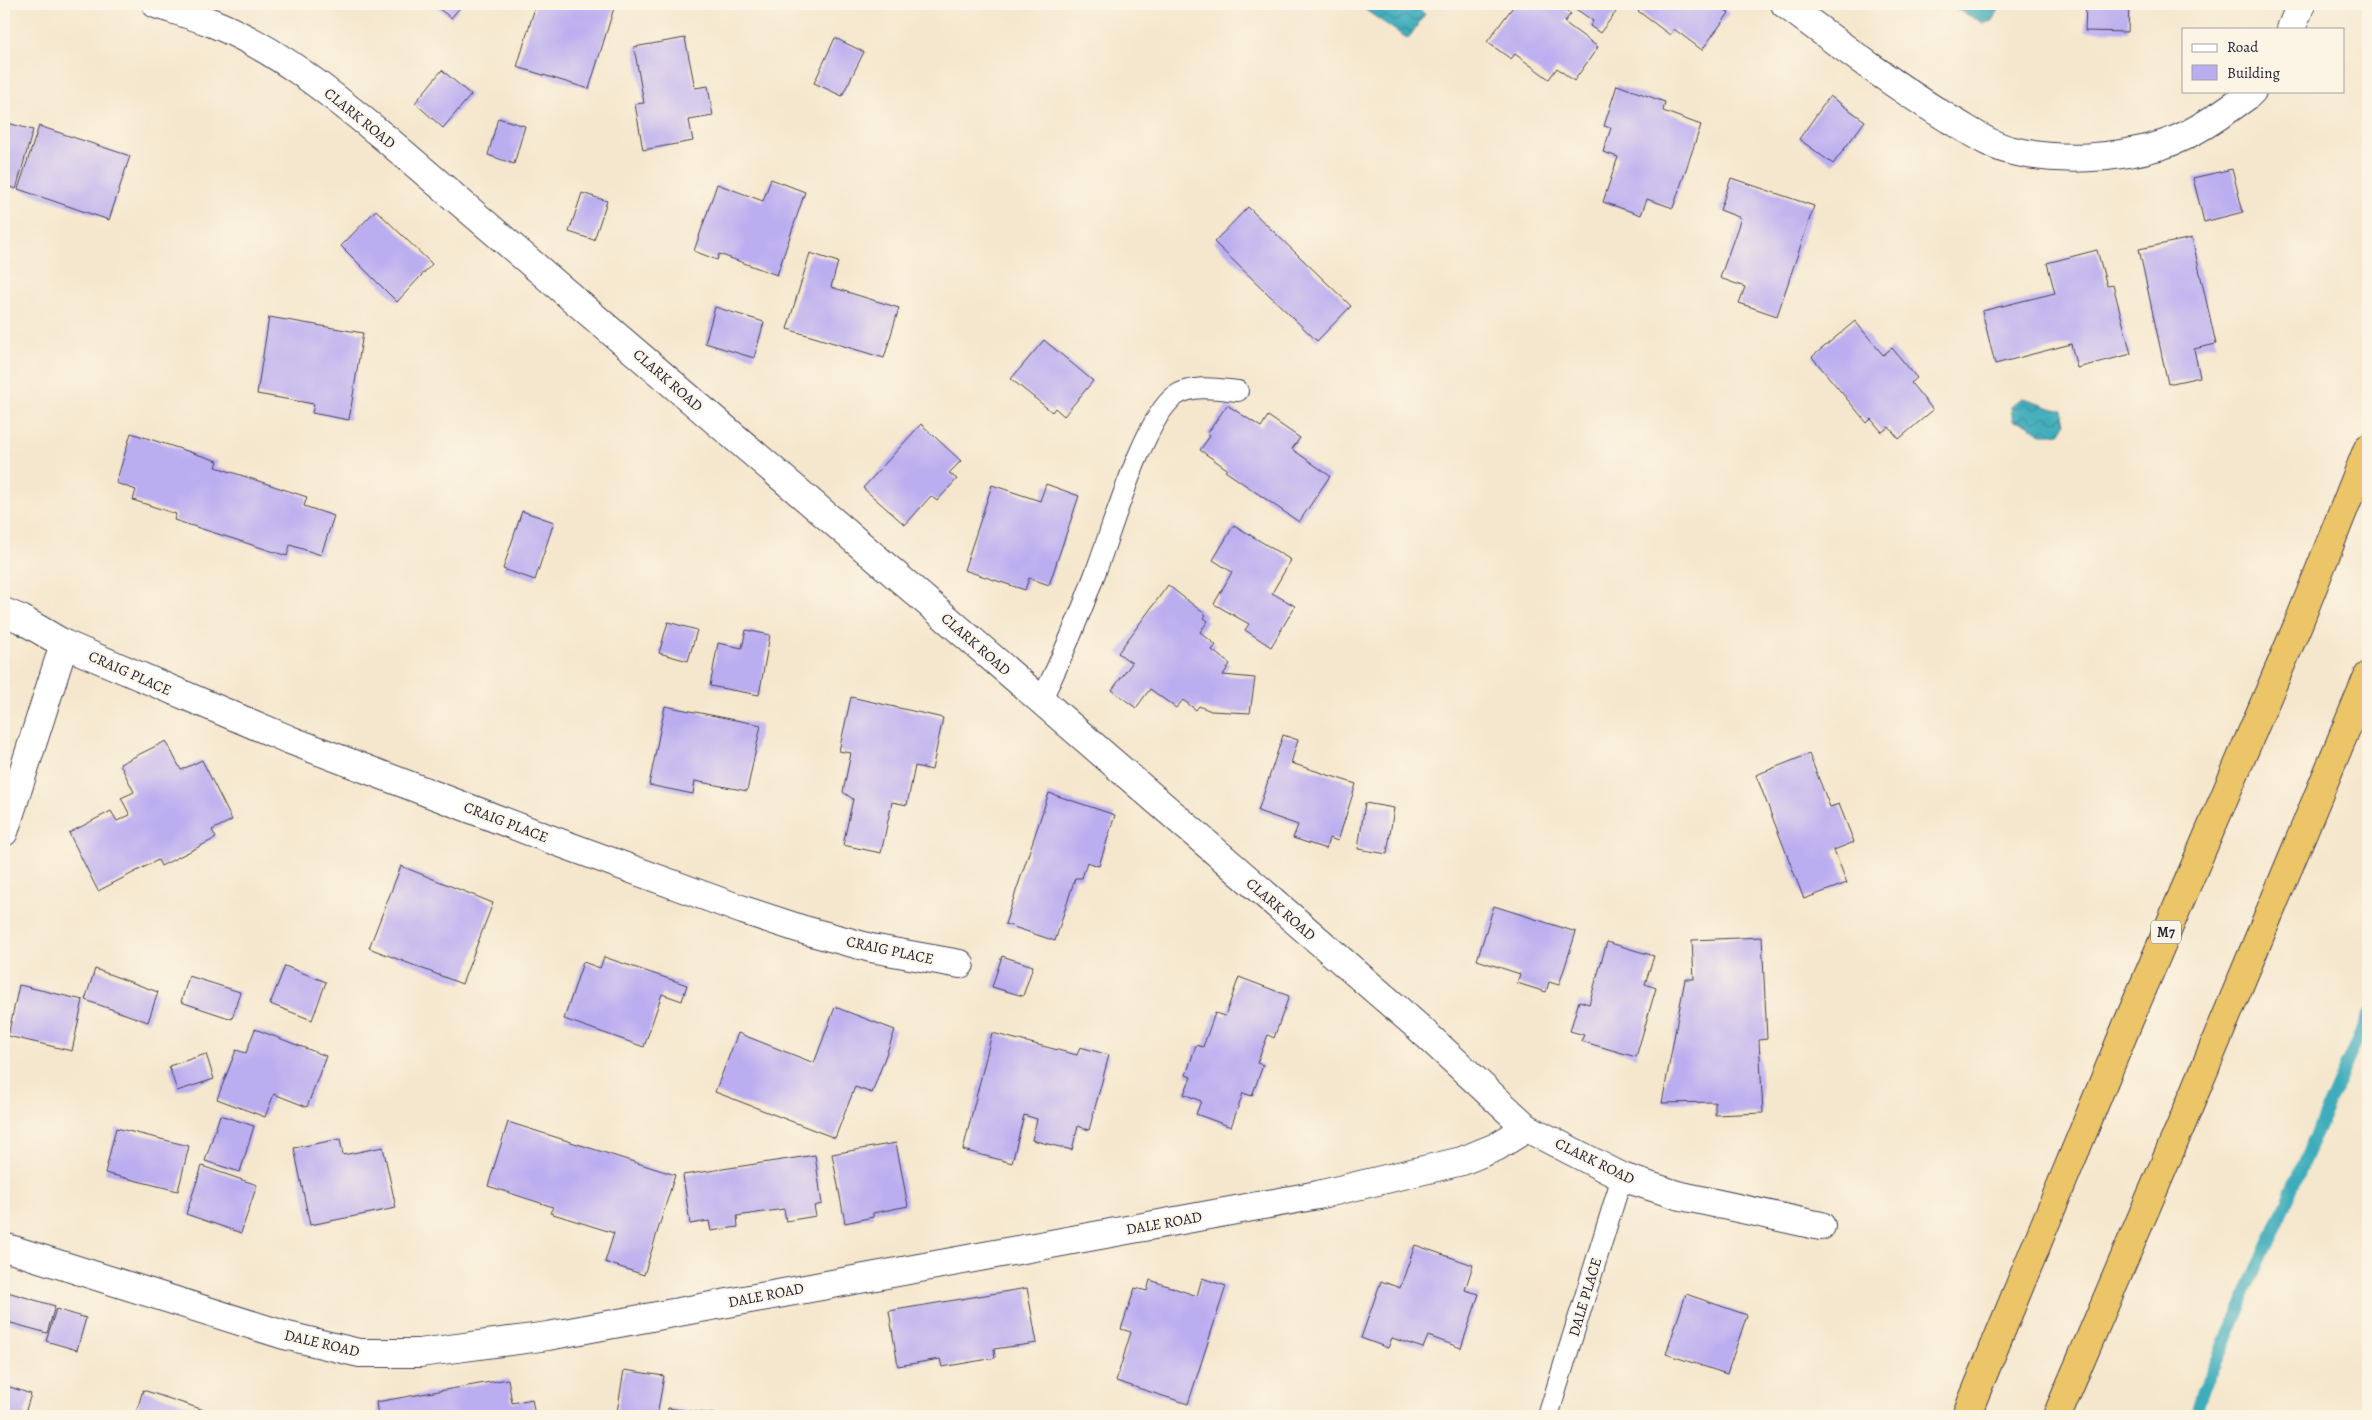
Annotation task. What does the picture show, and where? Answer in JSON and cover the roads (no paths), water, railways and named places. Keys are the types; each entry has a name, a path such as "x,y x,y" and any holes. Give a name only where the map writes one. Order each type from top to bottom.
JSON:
{"highway":[{"name":"M7","path":"1966,1416 2127,1025 2297,627 2368,448"},
{"path":"2057,1416 2182,1123 2368,676"}],"street":[{"name":"CLARK ROAD","path":"156,4 210,22 268,51 317,82 400,150 1417,1026 1527,1128 1622,1177 1677,1195 1821,1226"},
{"path":"1785,4 1897,87 1980,137 2011,151 2056,158 2110,156 2164,144 2214,119 2251,92"},
{"path":"2291,28 2302,4"},
{"name":"CRAIG PLACE","path":"4,612 64,644 290,740 555,841 743,910 804,930 871,948 960,964"},
{"path":"4,832 64,644"},
{"name":"DALE ROAD","path":"4,1247 284,1335 359,1353 419,1353 548,1336 1318,1195 1462,1161 1496,1147 1527,1128"}],"lane":[{"path":"1041,701 1067,646 1121,501 1162,407 1176,395 1193,390 1214,388 1238,391"},
{"name":"DALE PLACE","path":"1548,1416 1622,1177"}],"water":[{"path":"1359,4 1411,4 1425,14 1408,39"},
{"path":"1946,4 1998,4 2000,7 1993,21 1984,23"},
{"path":"2022,398 2062,410 2065,424 2059,434 2041,434 2027,424 2013,421 2011,407"}],"waterway":[{"path":"2195,1416 2202,1394 2368,1015"}]}
